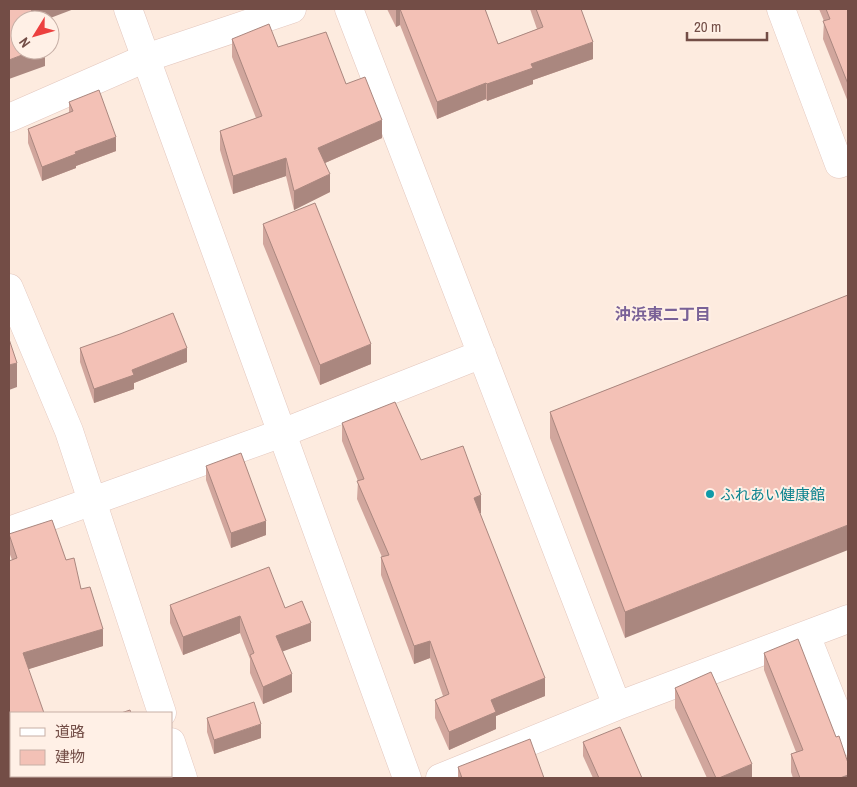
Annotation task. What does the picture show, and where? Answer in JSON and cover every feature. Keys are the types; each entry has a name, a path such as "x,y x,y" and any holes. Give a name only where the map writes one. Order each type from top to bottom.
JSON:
{"street":[{"path":"128,9 407,778"},
{"path":"9,118 146,58 292,9"},
{"path":"350,9 617,706"},
{"path":"780,9 838,164 848,160"},
{"path":"9,288 69,431 162,712"},
{"path":"9,531 282,433 482,354"},
{"path":"440,778 617,706 848,620"},
{"path":"806,635 848,741"},
{"path":"172,745 183,778"}],"building":[{"path":"9,9 31,9 10,10 9,60"},
{"path":"400,9 485,9 498,44 543,27 536,9 581,9 593,42 531,64 533,68 486,83 437,102"},
{"path":"826,9 848,9 848,84 823,21 830,19"},
{"path":"269,24 278,47 326,32 346,84 365,77 382,120 318,148 330,174 294,191 286,158 233,176 220,131 262,116 232,39"},
{"path":"99,90 116,137 75,152 76,154 42,167 28,129 73,111 69,102"},
{"path":"315,203 371,344 320,365 263,224"},
{"name":"ふれあい健康館","path":"848,295 848,525 625,612 550,412"},
{"path":"173,313 187,348 132,370 134,375 94,389 80,348"},
{"path":"9,339 17,363 9,365"},
{"path":"395,402 421,460 463,446 481,495 474,498 545,678 491,700 496,712 449,732 435,700 449,694 430,641 414,646 381,557 389,555 357,481 364,479 342,423"},
{"path":"241,453 266,521 231,533 206,466"},
{"path":"52,520 66,560 74,558 81,589 90,587 103,629 23,653 44,712 10,712 10,722 9,561 17,558 9,534"},
{"path":"269,567 285,608 302,601 311,623 276,636 292,674 263,687 250,655 254,653 240,616 183,637 170,605"},
{"path":"798,639 836,737 839,736 848,763 848,775 840,778 800,778 791,754 803,750 764,653"},
{"path":"711,672 752,764 719,778 716,778 675,688"},
{"path":"254,702 261,724 214,740 207,718"},
{"path":"620,727 642,778 599,778 583,742"},
{"path":"530,739 544,778 462,778 458,767"},
{"path":"30,777 67,778 30,778"}],"place":[{"name":"ふれあい健康館","path":"710,494"}],"district":[{"name":"沖浜東二丁目","path":"663,314"}]}
